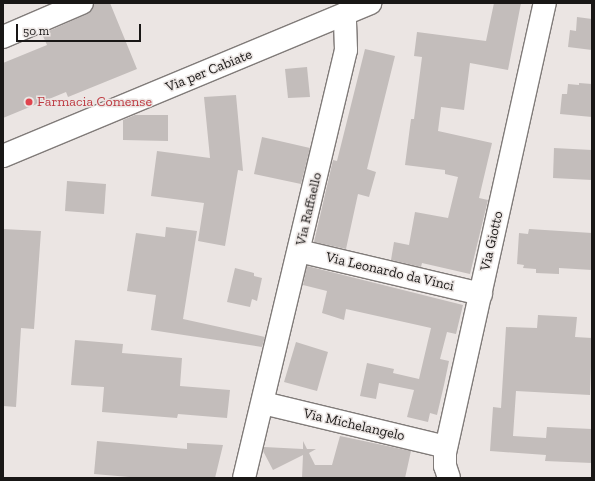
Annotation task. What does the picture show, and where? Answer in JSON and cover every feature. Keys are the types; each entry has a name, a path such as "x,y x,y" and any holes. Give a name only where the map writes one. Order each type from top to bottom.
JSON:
{"street":[{"path":"3,37 82,3"},
{"name":"Via per Cabiate","path":"3,156 370,3"},
{"name":"Via Giotto","path":"449,478 444,459 446,447 545,3"},
{"name":"Via Raffaello","path":"244,478 346,50 345,14"},
{"name":"Via Leonardo da Vinci","path":"298,251 480,294"},
{"name":"Via Michelangelo","path":"263,403 446,447"}],"building":[{"path":"110,3 137,69 68,97 66,92 3,118 3,63 47,45 42,34 87,14 94,4"},
{"path":"494,3 521,3 508,70 470,63 464,110 441,107 438,131 492,143 479,198 488,200 470,274 422,263 421,267 391,260 394,242 409,245 415,212 448,218 458,177 445,174 445,170 405,165 411,119 414,119 422,57 414,56 417,32 486,41"},
{"path":"577,17 592,19 592,50 568,47 570,30 576,31"},
{"path":"365,49 395,56 367,169 376,172 369,197 358,194 346,249 314,242 333,160 337,161"},
{"path":"307,67 310,97 288,98 285,69"},
{"path":"579,83 592,84 592,117 560,114 562,94 567,94 568,84 579,85"},
{"path":"236,95 243,171 238,170 225,246 198,241 204,203 151,196 157,151 210,158 204,97"},
{"path":"135,115 168,115 168,141 123,140 123,120"},
{"path":"262,137 310,148 301,184 254,174"},
{"path":"554,148 592,150 592,180 553,178"},
{"path":"67,181 106,184 104,214 65,211"},
{"path":"166,227 197,231 183,319 265,337 262,347 151,330 156,295 127,291 136,233 165,237"},
{"path":"3,229 41,231 34,329 21,328 16,407 3,406"},
{"path":"529,229 592,233 592,270 559,268 559,274 536,273 536,269 523,268 524,265 517,264 519,233 528,234"},
{"path":"307,266 463,305 456,334 447,332 440,359 449,361 437,415 430,413 428,422 407,417 414,390 379,383 376,399 360,396 367,363 394,369 393,373 419,379 431,328 346,309 344,320 322,313 327,291 303,285"},
{"path":"235,268 254,273 254,276 262,278 257,301 252,299 250,307 227,302"},
{"path":"538,315 577,317 575,337 592,338 590,395 516,391 513,436 546,438 547,427 592,429 592,463 545,461 546,455 490,451 493,407 501,408 506,327 537,328"},
{"path":"75,340 123,344 122,353 182,358 180,386 230,390 227,418 178,414 177,418 102,412 104,387 71,385"},
{"path":"296,342 328,352 317,391 284,382"},
{"path":"340,436 411,451 405,478 302,478 303,455 273,470 263,451 264,447 303,449 303,441 307,449 316,449 309,453 315,465 332,465"},
{"path":"97,441 187,449 187,443 223,445 215,478 141,478 94,474"}],"place":[{"name":"Farmacia Comense","path":"29,102"}]}
